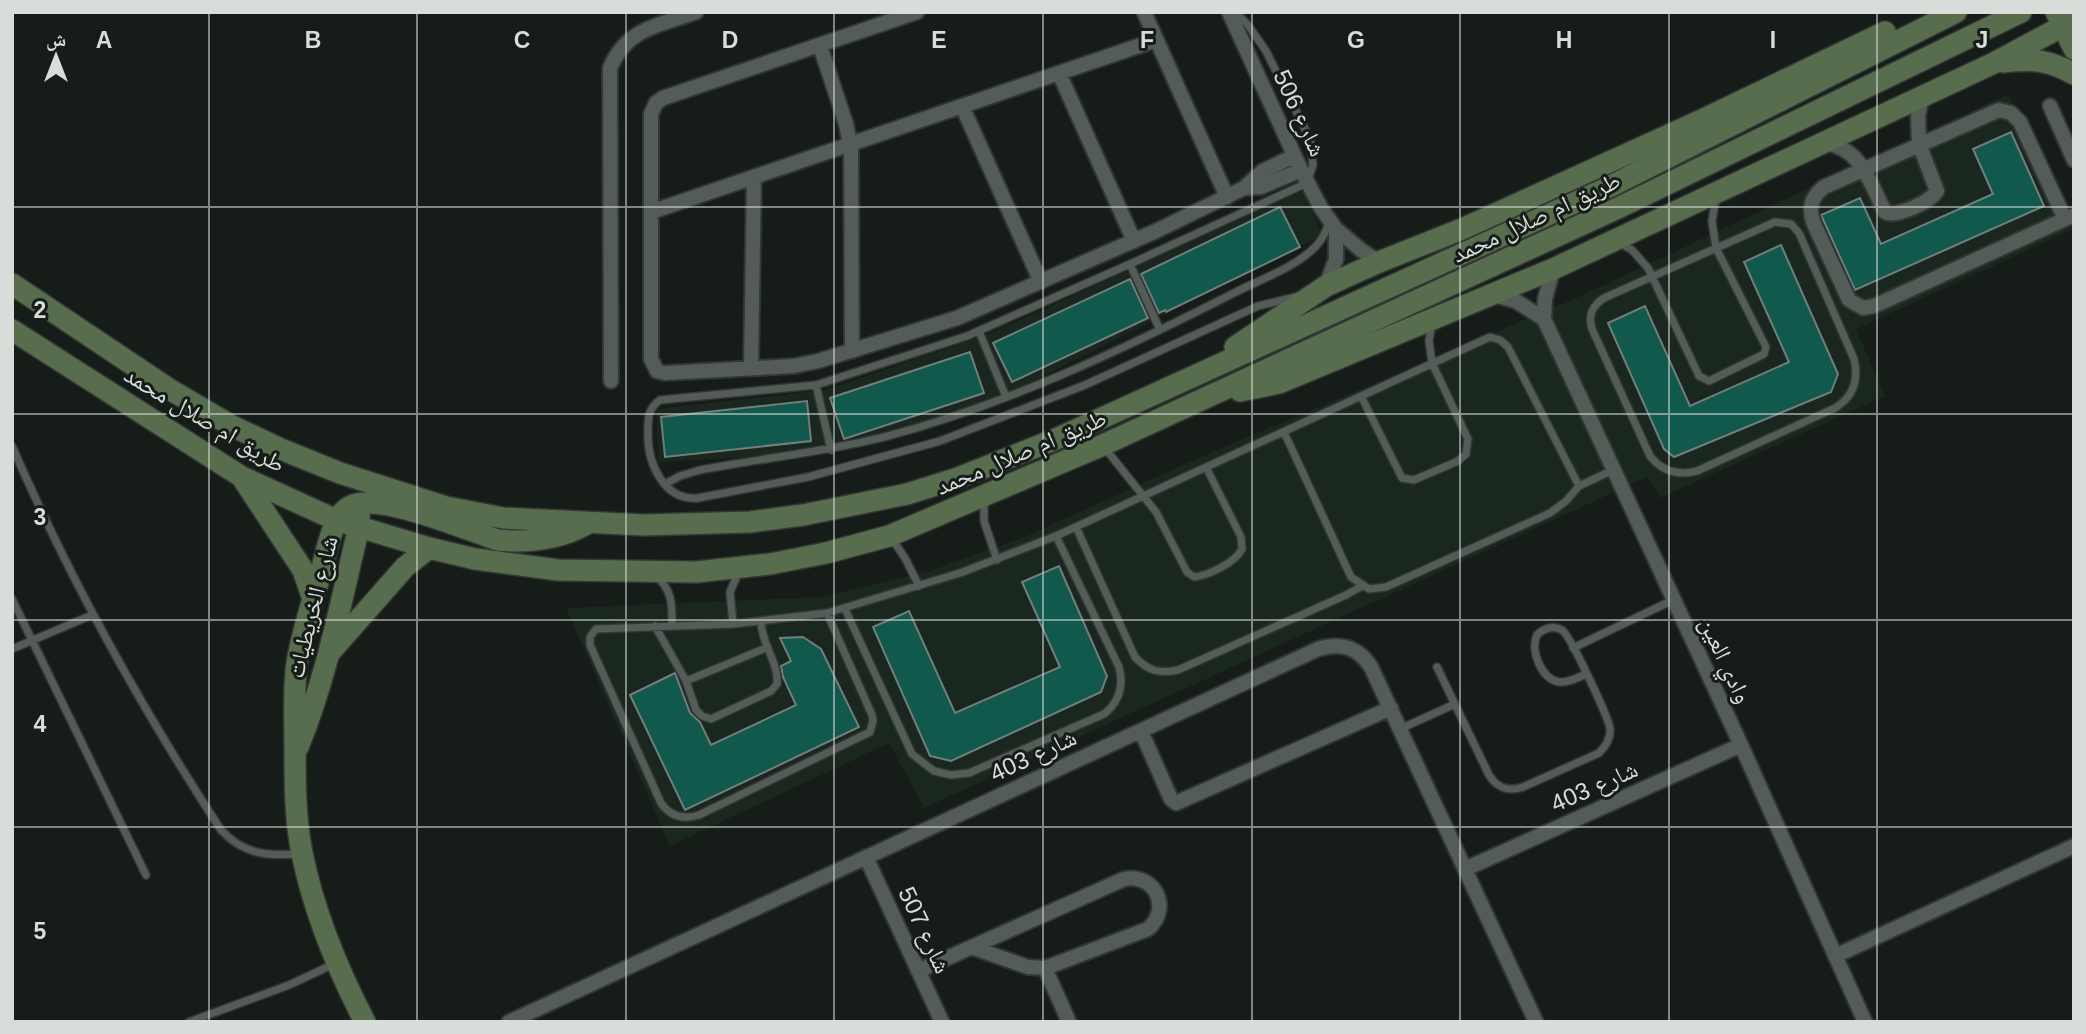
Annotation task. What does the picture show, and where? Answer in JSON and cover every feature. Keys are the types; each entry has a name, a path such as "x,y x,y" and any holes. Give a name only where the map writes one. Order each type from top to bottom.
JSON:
{"street":[{"path":"611,381 610,68 617,51 629,38 696,12"},
{"path":"918,12 663,98 656,103 650,114 653,368 665,373 794,366 957,318 1134,241 1227,197 1244,188 1262,171 1294,156"},
{"path":"1144,12 1227,197"},
{"name":"شارع 506","path":"1229,12 1294,156 1333,225 1352,244 1379,262"},
{"path":"1210,369 1233,347 1320,291 1379,262 1474,224 1704,119 1926,12"},
{"name":"طريق ام صلال محمد","path":"12,284 207,412 257,439 340,473 446,507 503,518 657,525 750,522 803,515 907,494 1007,460 1609,187 1956,12"},
{"name":"طريق ام صلال محمد","path":"12,330 242,477 336,520 429,548 530,568 585,572 696,572 798,560 889,536 1103,446 1620,207 2021,12"},
{"path":"1221,392 1251,391 1279,383 1553,269 1994,64 2064,19 2074,49"},
{"path":"650,212 1156,40"},
{"path":"820,46 850,143 852,351"},
{"path":"1994,64 2053,62 2074,74"},
{"path":"1059,73 1134,241"},
{"path":"1824,142 1847,150 1864,169 1885,212 1898,214 1933,197 1937,191 1919,144 1918,116 1922,97"},
{"path":"962,106 1041,282"},
{"path":"2050,106 2074,160"},
{"path":"2005,110 2020,122 2069,217 1874,306 1863,308 1849,300 1814,224 1810,211 1814,197 1818,192 1919,144 1993,111 2005,110"},
{"path":"1244,188 1261,187 1304,176"},
{"path":"751,368 754,177"},
{"path":"1320,291 1336,258 1333,225"},
{"path":"1494,295 1516,301 1544,319 1545,299 1553,269"},
{"name":"وادي العين","path":"1544,319 1865,1022"},
{"name":"شارع الخريطيات","path":"295,755 315,702 359,527 356,503 340,473"},
{"path":"242,477 303,570 313,599"},
{"path":"336,520 341,512 356,503 389,504 498,540 514,542 546,540 590,523"},
{"name":"شارع الخريطيات","path":"336,520 297,665 294,711 297,807 302,853 312,895 336,963 365,1022"},
{"path":"327,656 405,567 429,548"},
{"name":"شارع 403","path":"509,1022 1330,645 1343,646 1364,657 1391,708 1536,1022"},
{"path":"1141,731 1171,799 1176,803 1391,708"},
{"name":"شارع 403","path":"1465,869 1741,746"},
{"path":"1835,956 2074,846"},
{"name":"شارع 507","path":"866,857 942,1022"},
{"path":"918,971 971,947 1124,879 1143,880 1154,888 1160,900 1159,913 1148,929 1045,968 1028,967 971,947"},
{"path":"1045,968 1069,1022"}],"lane":[{"path":"1234,12 1248,25 1266,51 1310,139 1313,164 1304,176 1130,264 979,331 816,385 668,399 653,405 648,420 649,455 665,484 678,495 698,498 808,477 940,441 1036,405 1258,306 1320,291"},
{"path":"1613,242 1632,250 1641,258 1699,376 1713,380 1761,356 1766,347 1716,248 1712,221 1717,192"},
{"path":"1775,222 1786,222 1796,228 1854,359 1856,377 1851,393 1835,408 1689,473 1665,470 1650,456 1590,322 1593,308 1598,302 1652,276 1775,222"},
{"path":"665,484 700,470 831,450 957,416 1160,330 1301,257 1317,245 1333,225"},
{"path":"1130,264 1160,330"},
{"path":"1361,396 1402,478 1414,480 1458,461 1466,454 1468,439 1432,363 1429,341 1432,320"},
{"path":"979,331 1006,397"},
{"path":"827,613 872,715 870,732 699,815 687,818 669,812 661,803 590,641 593,632 601,628 733,624 827,613 919,586 997,560 1056,536 1485,339 1500,340 1508,347 1579,486"},
{"path":"816,385 831,450"},
{"path":"1283,432 1351,577 1362,586 1378,589 1558,509 1579,486 1613,470"},
{"path":"12,446 92,615 143,707 221,830 236,845 257,854 302,853"},
{"path":"1103,446 1145,496 1161,520 1186,572 1194,577 1235,558 1242,543 1206,467"},
{"path":"985,497 984,521 997,560"},
{"path":"1076,527 1135,657 1141,664 1157,672 1178,670 1362,586"},
{"path":"889,536 905,558 919,586"},
{"path":"845,609 912,754 925,767 942,774 969,773 1104,714 1118,696 1121,682 1119,667 1056,536"},
{"path":"733,624 730,592 734,579 742,568"},
{"path":"649,572 662,581 670,594 671,626"},
{"path":"12,599 146,875"},
{"path":"1573,648 1673,600"},
{"path":"12,649 92,615"},
{"path":"655,626 686,681 699,713 706,718 715,718 775,688 778,679 762,635 761,621"},
{"path":"1437,667 1492,781 1503,788 1516,789 1592,756 1605,747 1609,740 1610,726 1586,674 1567,635 1555,628 1541,632 1534,644 1543,671 1553,681 1567,682 1586,674"},
{"path":"686,681 766,648"},
{"path":"1400,729 1455,704"},
{"path":"189,1022 289,985 336,963"}],"shaded area":[{"path":"2008,94 2074,224 2074,229 1856,329 1885,396 1660,498 1647,477 924,808 889,743 670,846 566,608 822,597 927,572 1027,536 1196,459 1583,295"},
{"path":"1303,191 1322,235 1016,390 834,452 659,462 656,409 826,390 989,334"}],"building":[{"path":"2011,132 2044,206 1855,290 1821,215 1860,198 1881,244 1993,194 1973,149"},
{"path":"1280,207 1300,247 1159,313 1141,274"},
{"path":"1781,245 1838,374 1831,392 1674,457 1664,449 1608,323 1645,306 1690,406 1789,362 1744,262"},
{"path":"1130,279 1148,318 1012,382 993,343"},
{"path":"970,352 984,393 844,439 830,398"},
{"path":"807,401 811,441 665,457 661,417"},
{"path":"1059,566 1107,676 1101,692 951,761 930,756 873,627 909,611 955,713 1060,667 1022,582"},
{"path":"803,637 821,649 859,727 685,810 630,695 675,673 690,713 700,722 711,745 796,705 783,677 781,666 791,661 780,638"}]}
